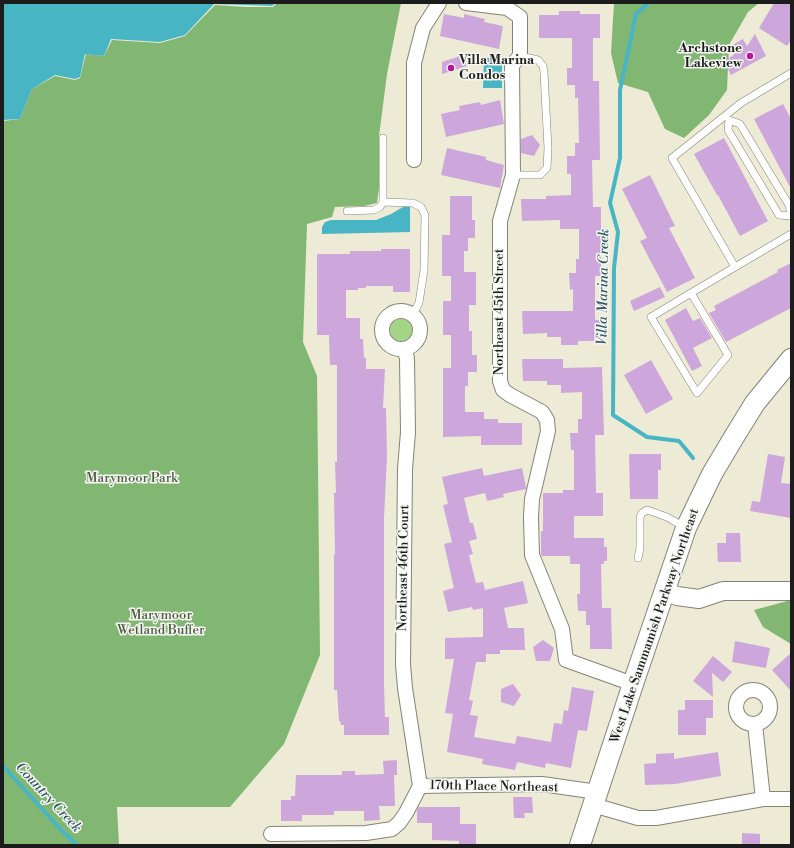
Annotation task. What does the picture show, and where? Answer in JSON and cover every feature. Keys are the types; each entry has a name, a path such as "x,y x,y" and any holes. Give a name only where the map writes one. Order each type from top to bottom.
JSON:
{"main road":[{"name":"West Lake Sammamish Parkway Northeast","path":"580,845 686,528 712,474 734,437 755,404 791,359"}],"street":[{"path":"414,160 414,63 423,28 439,3"},
{"name":"Northeast 45th Street","path":"466,3 520,10 520,56 512,65 513,175 500,221 500,382 502,390 542,412 548,420 548,431 532,499 532,555 562,629 566,660 633,684"},
{"path":"394,311 407,311 413,314 420,325 419,338 410,347 404,349 391,347 386,343 381,331 384,319 394,311"},
{"name":"Northeast 46th Court","path":"404,349 407,358 408,432 405,469 403,664 405,688 420,786"},
{"path":"664,592 699,599 723,591 791,590"},
{"path":"755,724 764,799"},
{"name":"170th Place Northeast","path":"272,834 366,833 392,829 399,823 406,813 420,786 542,784 595,799 638,818 656,818 764,799 791,799"}],"lane":[{"path":"513,175 540,174 547,168 548,148 544,73 538,60 520,56"},
{"path":"735,267 672,158 727,118 741,103 791,73"},
{"path":"727,118 740,124 789,205 791,216 779,215 728,130 727,118"},
{"path":"347,211 374,210 380,207 383,202 383,138"},
{"path":"383,202 413,203 421,207 425,215 424,270 419,304 413,314"},
{"path":"691,293 728,355 697,393 650,317 791,234"},
{"path":"638,558 640,548 640,517 642,513 647,510 653,512 667,517 686,528"}],"green space":[{"name":"Marymoor Wetland Buffer","path":"277,3 401,3 387,74 379,136 380,181 377,203 364,206 335,207 332,217 307,224 303,342 317,376 320,655 284,744 230,807 117,807 119,845 3,845 3,121 20,119 32,89 55,76 75,80 80,78 86,54 104,56 112,40 160,43 185,36 215,5 273,7"},
{"path":"614,3 759,3 748,12 729,45 727,90 709,115 684,138 665,129 648,92 618,83 611,53"},
{"path":"401,319 409,322 412,330 409,338 401,341 393,338 390,330 393,322"},
{"path":"791,600 791,644 763,627 754,610"}],"water":[{"path":"3,3 276,3 272,6 214,4 185,35 160,42 111,39 104,56 85,54 80,77 75,79 55,75 32,89 20,119 3,120"},
{"path":"484,58 502,58 502,88 483,88"},
{"path":"403,207 410,207 410,232 322,234 322,227 325,222 331,220 376,220"}],"building":[{"path":"774,3 791,3 791,40 787,46 759,28"},
{"path":"559,11 580,11 580,14 600,14 600,38 593,38 593,81 599,81 600,160 592,160 593,207 601,207 601,276 595,276 595,320 601,320 602,341 578,341 578,345 561,345 561,337 547,337 547,333 523,334 522,311 573,311 573,289 570,290 569,273 576,273 576,259 579,259 579,229 560,229 560,220 522,221 521,199 546,199 546,196 571,195 571,174 567,174 567,156 575,156 575,143 579,143 578,98 575,98 575,85 567,85 567,68 572,68 572,38 539,38 539,15 559,15"},
{"path":"444,14 464,18 464,14 485,19 484,22 503,26 499,49 440,36"},
{"name":"Archstone Lakeview","path":"755,34 766,56 731,75 724,61 734,55 729,47 743,39 747,46"},
{"name":"Villa Marina Condos","path":"463,55 467,66 442,74 442,62"},
{"path":"500,100 504,124 446,137 441,114 460,110 459,106 480,102 481,105"},
{"path":"783,104 791,119 791,189 754,119"},
{"path":"532,135 540,145 534,156 521,153 521,139"},
{"path":"724,138 768,221 740,236 694,154"},
{"path":"447,148 486,157 486,160 504,165 500,188 441,175"},
{"path":"650,175 675,226 669,228 695,278 667,292 640,241 647,238 622,189"},
{"path":"450,196 472,196 472,220 475,220 475,238 468,238 468,251 464,251 464,272 476,272 476,305 469,305 469,331 472,331 472,355 477,355 477,372 468,372 468,386 465,386 465,412 484,412 484,419 498,419 498,423 522,423 522,445 481,445 481,436 443,437 443,368 451,368 451,335 443,335 443,301 451,301 451,276 442,276 442,235 450,235"},
{"path":"381,249 410,249 410,292 393,292 393,286 366,286 366,288 358,288 358,290 346,290 346,318 360,318 360,339 363,339 366,369 385,369 383,408 386,408 387,457 384,518 384,685 385,717 389,717 389,735 344,735 344,725 341,725 339,721 337,690 334,690 334,493 336,493 335,462 337,462 337,365 330,365 329,335 317,335 317,254 350,254 350,251 381,251"},
{"path":"791,263 791,308 726,342 709,313 716,310 714,306 778,272 777,270"},
{"path":"660,287 665,297 634,311 630,301"},
{"path":"686,308 693,321 700,318 712,338 693,348 702,366 692,371 665,320"},
{"path":"522,359 563,359 563,368 602,367 604,435 595,435 596,493 603,493 603,516 574,516 574,538 604,538 604,547 607,547 607,561 604,561 604,564 601,564 602,608 611,608 612,649 590,649 590,625 586,625 586,611 578,611 577,594 580,594 580,564 570,564 570,556 542,556 541,554 541,531 543,531 543,493 563,493 563,490 574,490 574,450 571,450 570,433 578,433 578,419 582,419 582,392 561,393 561,385 547,385 547,381 523,381"},
{"path":"651,360 673,399 646,414 624,375"},
{"path":"629,454 661,454 661,470 658,470 658,499 630,499"},
{"path":"768,454 785,457 781,483 791,484 791,518 750,511 752,501 760,502"},
{"path":"482,468 484,476 522,468 526,489 503,494 504,497 487,501 485,493 464,498 470,523 473,523 477,539 469,541 473,554 469,555 476,583 483,582 485,590 523,581 528,603 504,608 508,628 524,628 525,650 500,650 500,654 486,654 486,662 476,662 469,700 473,701 470,715 478,716 474,737 515,744 517,736 551,742 554,723 562,724 564,710 568,711 572,687 594,691 587,731 578,730 571,768 546,763 545,768 517,762 515,770 482,764 483,759 447,752 453,714 445,713 454,659 445,659 445,638 483,637 483,608 473,610 472,607 448,612 443,591 454,588 444,544 452,542 443,505 448,504 442,477"},
{"path":"726,533 740,533 741,562 718,562 717,543 726,543"},
{"path":"543,640 554,648 550,661 536,661 533,647"},
{"path":"735,641 770,648 766,668 732,662"},
{"path":"791,653 791,691 772,670"},
{"path":"713,656 732,672 723,682 712,673 713,697 693,681"},
{"path":"513,684 521,695 514,706 501,702 501,689"},
{"path":"685,700 713,700 713,718 706,718 706,735 678,735 678,710 685,710"},
{"path":"718,752 721,776 675,784 645,785 644,764 656,763 656,754 674,753 674,759"},
{"path":"397,760 397,775 394,775 395,806 379,806 380,820 364,821 364,811 334,811 334,815 302,815 302,821 281,821 281,800 291,800 291,796 295,796 296,775 342,775 342,771 355,771 355,775 384,774 383,761"},
{"path":"513,797 532,797 533,813 524,813 525,818 514,818"},
{"path":"419,807 460,807 460,824 476,824 476,844 459,844 459,841 432,840 432,823 417,823 417,810"},
{"path":"742,833 760,834 760,845 742,845"}],"waterway":[{"name":"Villa Marina Creek","path":"649,3 636,14 620,90 620,158 610,203 618,232 614,268 613,415 647,437 679,441 693,458"},
{"name":"Country Creek","path":"3,766 62,831 77,845"}],"place":[{"name":"Archstone Lakeview","path":"750,56"},
{"name":"Villa Marina Condos","path":"451,68"}],"park label":[{"name":"Marymoor Park","path":"132,479"}]}
